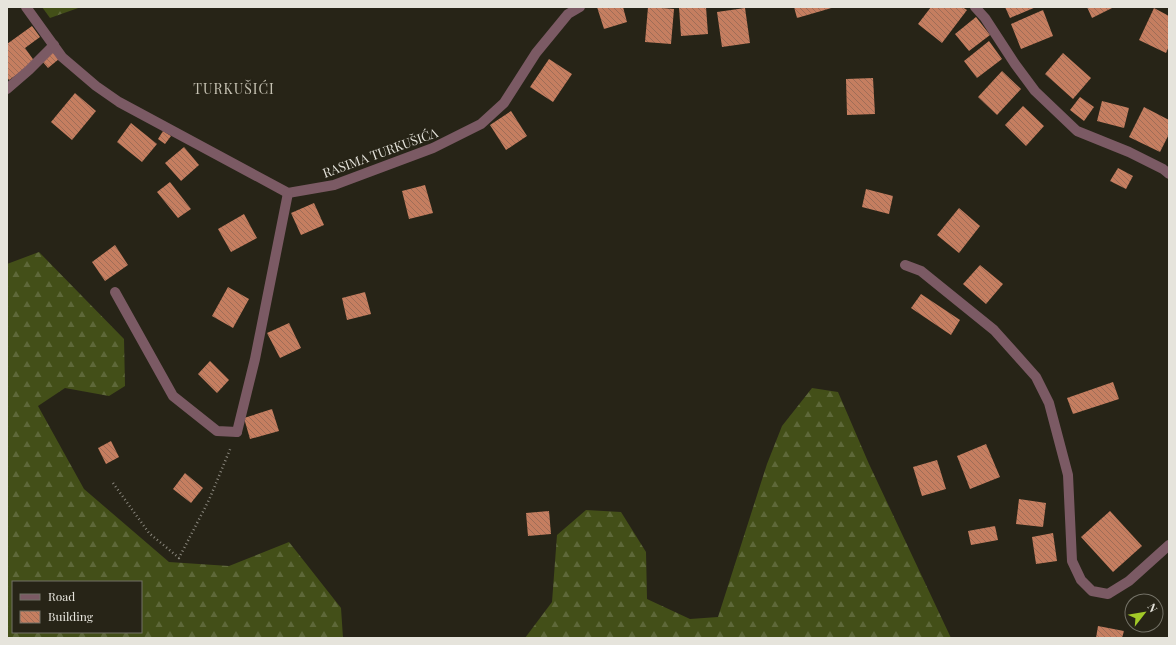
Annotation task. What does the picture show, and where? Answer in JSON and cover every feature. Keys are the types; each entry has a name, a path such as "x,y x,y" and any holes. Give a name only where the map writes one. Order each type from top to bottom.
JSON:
{"street":[{"path":"26,7 62,57 96,86 119,102 288,193 255,359 237,432 217,431 173,396 115,292"},
{"name":"RASIMA TURKUŠIĆA","path":"288,193 334,185 434,148 481,124 504,103 536,53 568,14 580,7"},
{"path":"976,7 1034,91 1076,131 1129,152 1163,169 1169,174"},
{"path":"7,89 30,70 54,45"},
{"path":"905,265 921,271 994,330 1036,377 1049,403 1068,475 1072,561 1081,580 1092,591 1108,594 1129,582 1169,545"}],"path":[{"path":"112,483 149,532 179,558 209,500 237,432"}],"green space":[{"path":"42,7 81,7 50,18"},
{"path":"39,252 124,339 125,386 109,396 65,388 38,406 84,489 169,562 229,566 289,542 341,608 343,638 7,638 7,264"},
{"path":"812,388 838,392 869,464 951,638 525,638 552,602 557,535 586,510 621,512 646,552 647,599 690,619 718,617 767,464 782,426"}],"building":[{"path":"597,7 623,7 627,22 604,29"},
{"path":"648,7 674,9 671,44 645,42"},
{"path":"679,7 706,7 708,34 681,36"},
{"path":"794,7 835,7 797,18"},
{"path":"931,7 962,7 967,10 942,43 918,24"},
{"path":"1005,7 1036,7 1010,18"},
{"path":"1087,7 1114,7 1092,18"},
{"path":"745,8 750,43 722,47 717,12"},
{"path":"1154,8 1169,16 1169,46 1166,53 1139,40"},
{"path":"1043,10 1053,36 1021,49 1011,24"},
{"path":"976,17 990,35 969,51 955,34"},
{"path":"32,26 40,37 25,48 35,62 9,80 7,77 7,44"},
{"path":"989,41 1002,59 977,78 964,61"},
{"path":"53,52 59,59 48,68 42,61"},
{"path":"1063,53 1091,78 1073,99 1045,74"},
{"path":"549,59 572,74 553,102 530,87"},
{"path":"1002,71 1021,89 997,115 978,97"},
{"path":"873,78 875,114 847,115 846,79"},
{"path":"75,93 96,111 72,140 51,122"},
{"path":"1080,97 1094,107 1084,121 1070,110"},
{"path":"1102,101 1129,108 1124,128 1097,121"},
{"path":"1023,106 1044,126 1026,146 1005,125"},
{"path":"1144,107 1169,120 1169,134 1160,152 1129,137"},
{"path":"511,111 527,136 506,150 490,125"},
{"path":"131,123 157,144 142,162 117,142"},
{"path":"163,131 171,136 165,144 158,139"},
{"path":"184,147 199,165 181,181 165,163"},
{"path":"1118,168 1133,176 1126,189 1110,181"},
{"path":"170,182 191,209 178,218 157,192"},
{"path":"425,185 433,213 409,219 402,191"},
{"path":"866,189 893,196 889,214 862,207"},
{"path":"314,203 324,225 301,235 291,213"},
{"path":"959,208 980,226 959,253 937,235"},
{"path":"244,214 257,238 231,252 218,229"},
{"path":"115,245 128,265 105,281 92,262"},
{"path":"980,265 1003,284 986,304 963,284"},
{"path":"228,287 249,299 233,328 212,316"},
{"path":"365,292 371,314 347,320 342,298"},
{"path":"921,294 960,320 951,335 911,308"},
{"path":"289,323 301,348 280,358 267,333"},
{"path":"210,361 229,380 217,393 198,374"},
{"path":"1113,382 1119,399 1073,414 1067,398"},
{"path":"272,409 279,431 250,439 244,418"},
{"path":"111,441 119,457 106,464 98,448"},
{"path":"986,444 1000,477 970,489 957,456"},
{"path":"937,460 946,489 922,496 913,467"},
{"path":"185,473 203,488 191,503 173,489"},
{"path":"1019,499 1046,503 1043,527 1016,524"},
{"path":"549,511 551,534 528,536 526,513"},
{"path":"1110,511 1142,546 1113,572 1081,537"},
{"path":"995,526 998,540 971,545 968,531"},
{"path":"1053,533 1057,561 1036,564 1032,537"},
{"path":"1098,626 1124,631 1122,638 1096,638"}],"district":[{"name":"TURKUŠIĆI","path":"234,88"}]}
